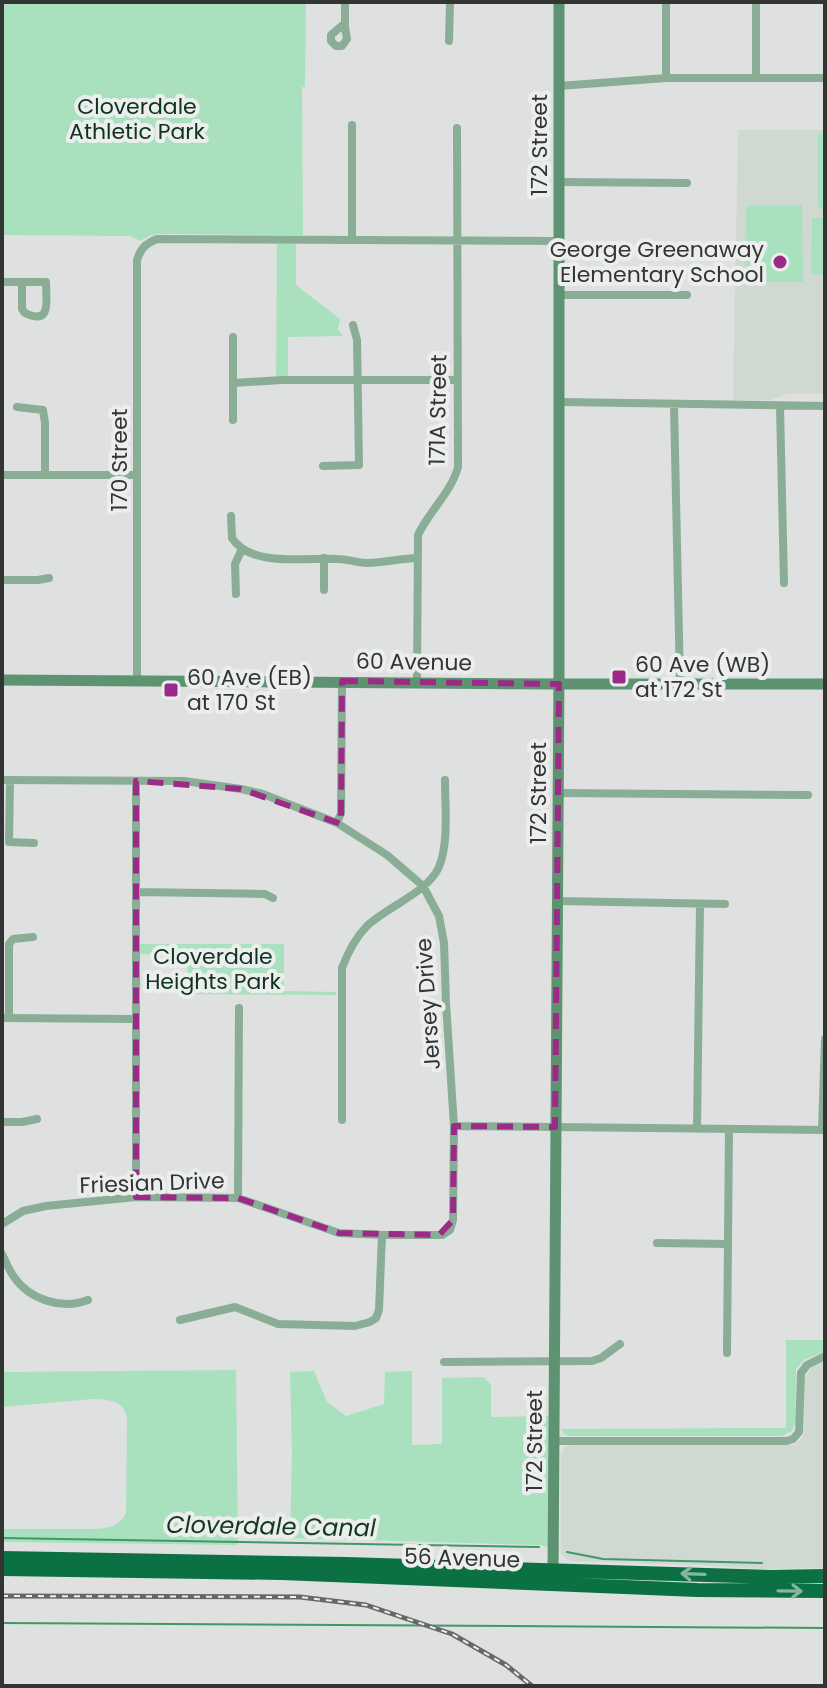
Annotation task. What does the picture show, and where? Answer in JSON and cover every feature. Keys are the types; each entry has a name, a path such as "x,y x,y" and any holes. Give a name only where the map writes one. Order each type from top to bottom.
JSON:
{"highway":[{"name":"56 Avenue","path":"2,1558 346,1564 697,1590 825,1591"},
{"name":"56 Avenue","path":"2,1569 553,1577 825,1576"}],"street":[{"path":"345,2 345,23"},
{"path":"449,41 450,2"},
{"name":"172 Street","path":"553,1577 559,684 559,2"},
{"path":"666,2 666,78"},
{"path":"756,2 756,78"},
{"path":"559,86 666,78 825,78"},
{"path":"352,125 352,240 560,241"},
{"name":"171A Street","path":"417,682 418,535 455,480 458,467 457,128"},
{"path":"560,182 687,183"},
{"name":"170 Street","path":"137,680 137,260 140,250 157,239 352,240"},
{"path":"2,282 22,282 46,282 47,308 42,316 35,317 22,309 22,282"},
{"path":"560,295 687,295"},
{"path":"323,466 359,465 357,340 353,325"},
{"path":"233,337 233,420"},
{"path":"233,383 457,380"},
{"path":"560,402 825,406"},
{"path":"674,405 680,683"},
{"path":"780,406 784,583"},
{"path":"17,407 43,410 45,474"},
{"path":"2,475 137,475"},
{"path":"231,516 232,538 253,555 274,559 324,558 367,563 418,558"},
{"path":"236,594 235,564 242,549"},
{"path":"324,558 324,590"},
{"path":"2,580 49,578"},
{"name":"60 Avenue","path":"2,680 825,684"},
{"path":"337,823 341,813 342,681"},
{"path":"6,780 9,842 34,843"},
{"name":"Jersey Drive","path":"6,780 184,781 241,789 274,798 337,823 387,855 423,886 439,916 444,943 454,1126 453,1220 446,1233"},
{"path":"342,1120 342,968 351,946 368,925 423,886 438,870 444,849 445,780"},
{"path":"136,781 136,1197"},
{"path":"558,793 808,795"},
{"path":"136,892 265,894 273,898"},
{"path":"557,901 725,904"},
{"path":"697,1129 700,904"},
{"path":"33,937 13,939 9,944 5,1018 135,1019"},
{"path":"238,1198 239,1008"},
{"path":"454,1126 824,1130 825,1039"},
{"path":"2,1122 37,1119"},
{"path":"727,1353 729,1129"},
{"name":"Friesian Drive","path":"2,1224 29,1209 136,1197 238,1198 330,1231 382,1235 446,1233"},
{"path":"180,1320 230,1307 271,1323 286,1325 355,1326 370,1322 379,1310 382,1235"},
{"path":"657,1243 728,1244"},
{"path":"2,1254 13,1276 31,1294 71,1304 88,1300"},
{"path":"444,1362 592,1361 620,1344"},
{"path":"555,1441 787,1441 796,1435 800,1427 801,1373 807,1365 825,1356"}],"highlighted area":[{"path":"342,681 559,684 555,1127 454,1126 453,1220 439,1235 339,1233 238,1198 136,1197 136,781 241,789 341,824"}],"shaded area":[{"name":"George Greenaway Elementary School","path":"738,130 825,130 825,394 787,394 771,400 733,400"},
{"path":"825,1361 825,1568 761,1569 573,1561 561,1553 561,1455 564,1448 570,1445 794,1445 804,1434 805,1378 811,1368"}],"green space":[{"name":"Cloverdale Athletic Park","path":"2,2 306,2 305,87 302,87 303,235 157,234 141,241 130,236 2,235"},
{"path":"818,134 825,134 825,212 818,206"},
{"path":"802,205 803,282 747,282 746,206"},
{"path":"812,218 825,218 825,275 811,274"},
{"path":"277,244 296,244 296,285 340,319 338,329 343,336 288,337 288,376 276,376"},
{"name":"Cloverdale Heights Park","path":"140,944 284,944 284,991 336,992 336,995 188,994 187,955 140,954"},
{"path":"786,1340 825,1340 825,1351 804,1360 796,1369 795,1423 792,1431 782,1436 571,1436 561,1429 786,1428"},
{"path":"236,1370 238,1545 2,1542 2,1529 96,1529 121,1521 126,1513 127,1418 119,1404 105,1400 2,1407 2,1372"},
{"path":"314,1371 327,1402 346,1416 384,1404 385,1372 412,1371 412,1445 442,1444 442,1378 484,1377 491,1385 491,1417 550,1416 548,1547 290,1538 290,1372"}],"waterway":[{"name":"Cloverdale Canal","path":"2,1538 539,1547"},
{"name":"Cloverdale Canal","path":"567,1552 603,1559 762,1563"},
{"path":"2,1623 825,1628"}],"railway":[{"path":"2,1596 300,1597 366,1605 452,1634 506,1665 532,1686"}],"place":[{"name":"George Greenaway Elementary School","path":"780,262"},
{"name":"60 Ave (WB) at 172 St","path":"619,677"},
{"name":"60 Ave (EB) at 170 St","path":"171,690"}]}
